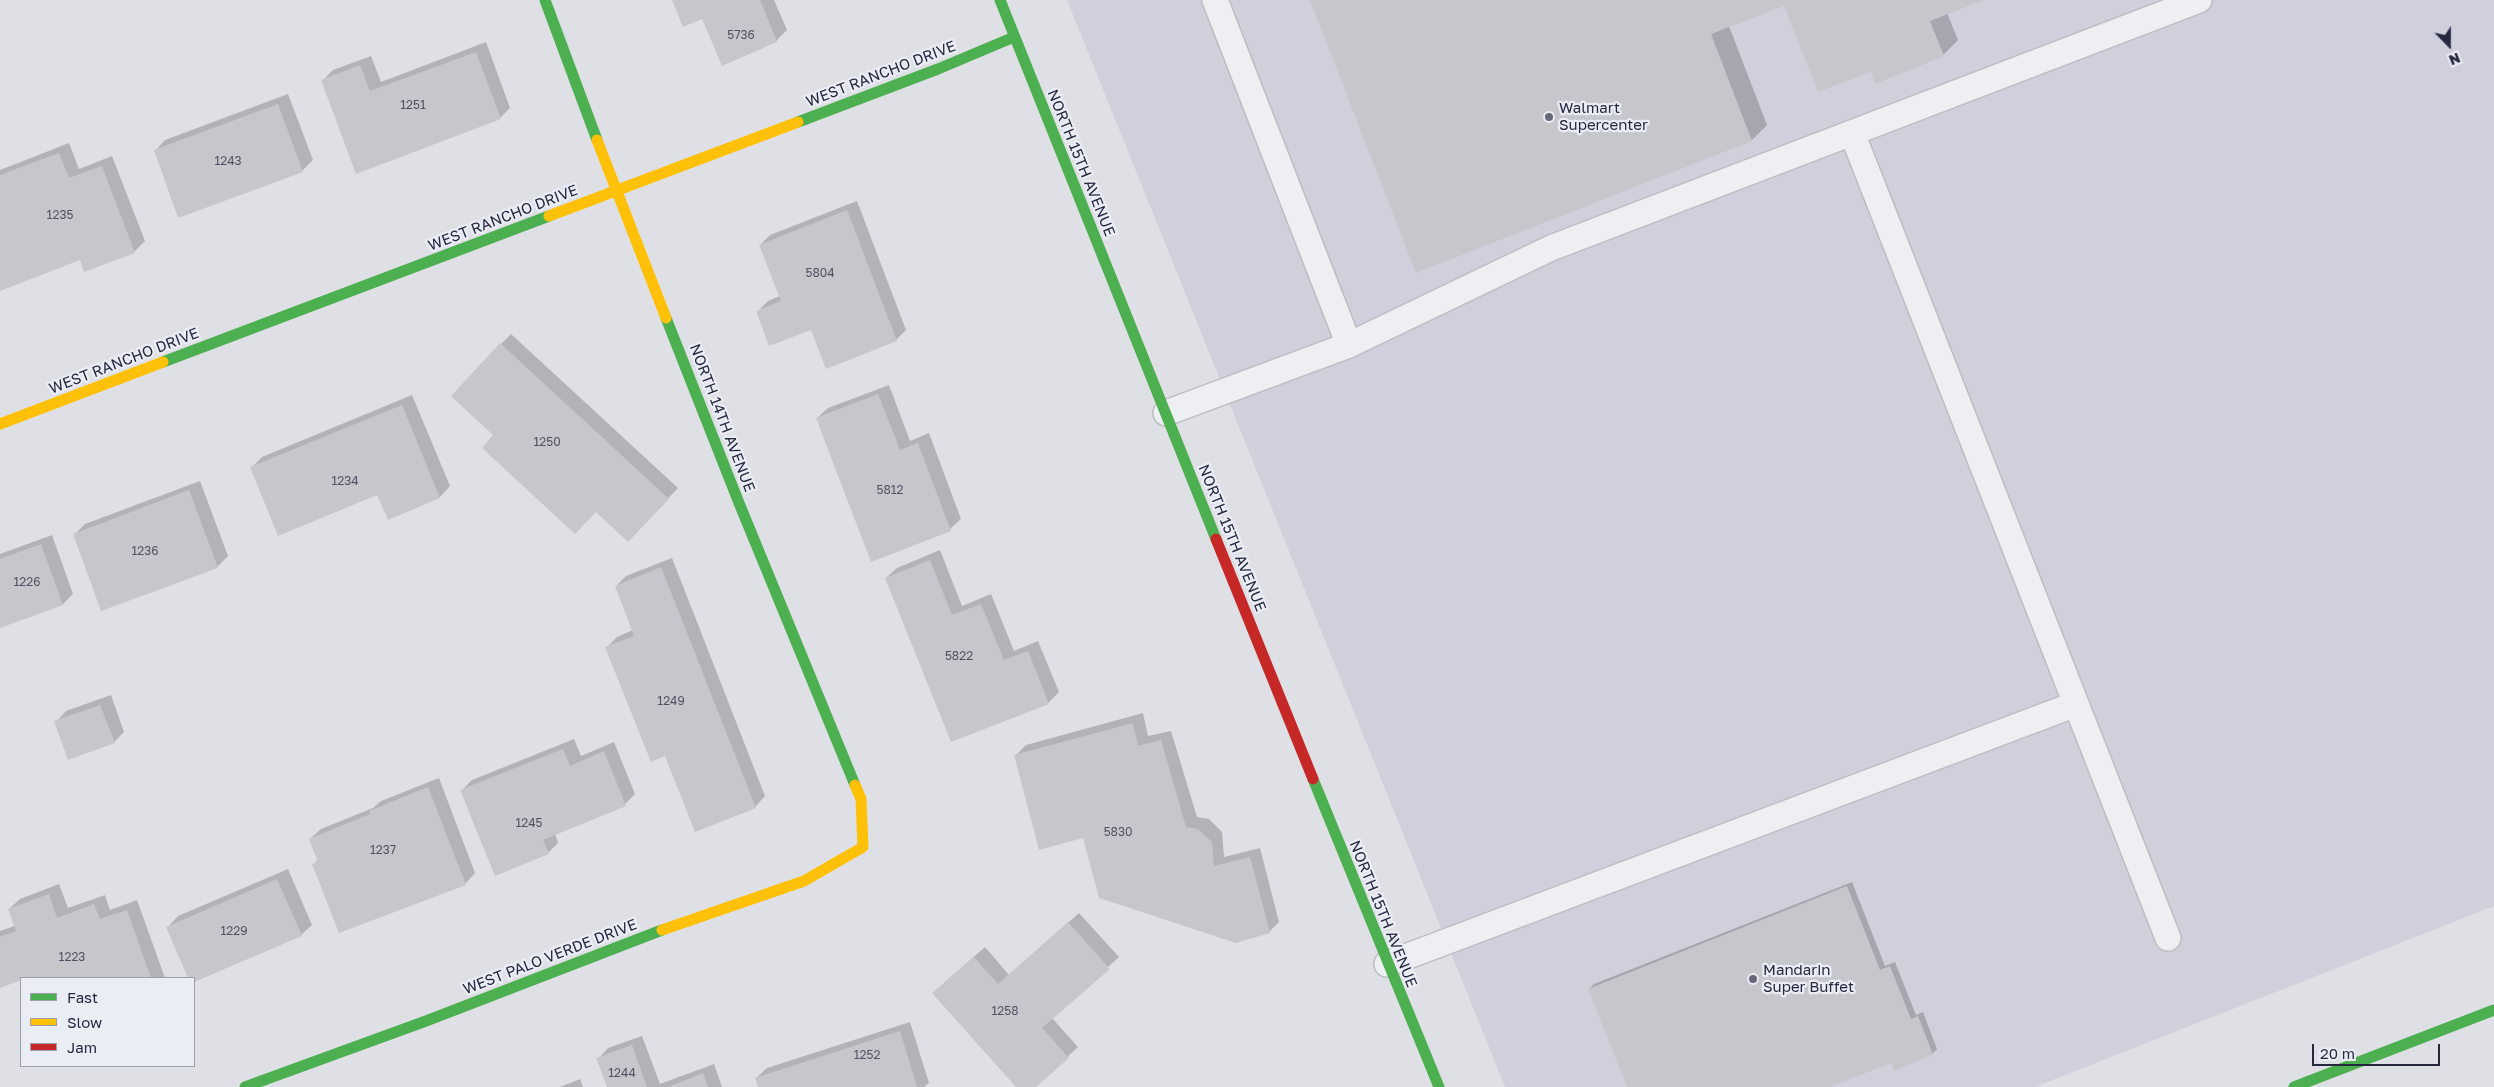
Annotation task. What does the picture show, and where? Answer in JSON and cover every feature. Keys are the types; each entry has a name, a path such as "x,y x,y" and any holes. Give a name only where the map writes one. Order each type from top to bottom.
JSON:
{"street":[{"name":"NORTH 14TH AVENUE","path":"545,0 616,191 739,503 861,799 863,847"},
{"name":"NORTH 15TH AVENUE","path":"1000,0 1387,964 1439,1087"},
{"name":"WEST RANCHO DRIVE","path":"0,424 938,69 1014,37"},
{"name":"WEST PALO VERDE DRIVE","path":"244,1087 426,1021 650,934 804,881 863,847"},
{"path":"2294,1087 2494,1010"}],"lane":[{"path":"1215,0 1350,345"},
{"path":"1166,413 1350,345 1552,248 2199,0"},
{"path":"1852,133 2168,938"},
{"path":"1387,964 2076,704"}],"shaded area":[{"path":"1067,0 2494,0 2494,906 2035,1087 1505,1087"}],"building":[{"path":"672,0 760,0 777,42 722,66 702,19 683,27"},
{"name":"Walmart Supercenter","path":"1310,0 1984,0 1930,21 1944,56 1875,84 1871,72 1818,92 1784,6 1711,34 1752,141 1416,273"},
{"path":"476,52 501,119 356,174 321,80 360,65 370,91"},
{"path":"278,104 303,172 178,218 154,150"},
{"path":"59,153 69,178 102,166 135,253 84,272 80,260 0,291 0,175"},
{"path":"847,210 897,341 826,369 811,330 769,346 756,311 781,301 759,245"},
{"path":"500,343 669,499 628,542 596,512 575,534 482,448 493,435 451,396"},
{"path":"878,394 900,450 918,443 951,531 871,562 816,418"},
{"path":"402,405 440,498 388,520 377,495 278,536 250,467"},
{"path":"189,490 218,568 101,611 73,534"},
{"path":"41,544 63,605 0,628 0,559"},
{"path":"930,560 952,615 981,604 1004,660 1028,651 1049,704 951,742 885,578"},
{"path":"661,567 756,808 695,832 665,756 651,762 605,647 634,636 615,586"},
{"path":"100,705 115,743 68,760 54,721"},
{"path":"1133,723 1138,746 1161,740 1186,827 1198,829 1212,842 1214,866 1250,857 1270,933 1236,943 1099,898 1083,838 1039,850 1014,755"},
{"path":"563,749 570,766 604,751 626,806 543,840 549,854 495,876 460,790"},
{"path":"428,787 466,885 339,933 312,864 318,862 309,839 370,814 369,811"},
{"path":"277,879 302,936 195,982 195,977 188,977 166,927"},
{"name":"Mandarin Super Buffet","path":"1847,886 1880,970 1890,966 1911,1019 1918,1016 1933,1055 1894,1071 1891,1063 1830,1087 1627,1087 1588,989"},
{"path":"49,894 57,918 94,904 100,919 127,910 151,977 20,977 20,980 0,988 0,937 16,931 8,909"},
{"path":"1068,922 1110,969 1042,1028 1069,1058 1036,1087 1016,1087 932,993 974,957 998,984"},
{"path":"900,1031 917,1087 758,1087 755,1078"},
{"path":"632,1045 647,1087 607,1087 596,1058"},
{"path":"703,1073 708,1087 668,1087"}],"traffic: fast":[{"path":"545,0 597,140"},
{"path":"1000,0 1216,539"},
{"path":"798,122 938,69 1014,37"},
{"path":"163,362 549,216"},
{"path":"666,318 739,503 855,785"},
{"path":"1313,779 1439,1087"},
{"path":"245,1087 426,1021 662,930"},
{"path":"2294,1087 2494,1010"}],"traffic: slow":[{"path":"549,216 798,122"},
{"path":"597,140 666,318"},
{"path":"0,424 163,362"},
{"path":"662,930 804,881 863,847 861,799 855,785"}],"traffic: jam":[{"path":"1216,539 1313,779"}],"place":[{"name":"Walmart Supercenter","path":"1549,117"},
{"name":"Mandarin Super Buffet","path":"1753,979"}]}
